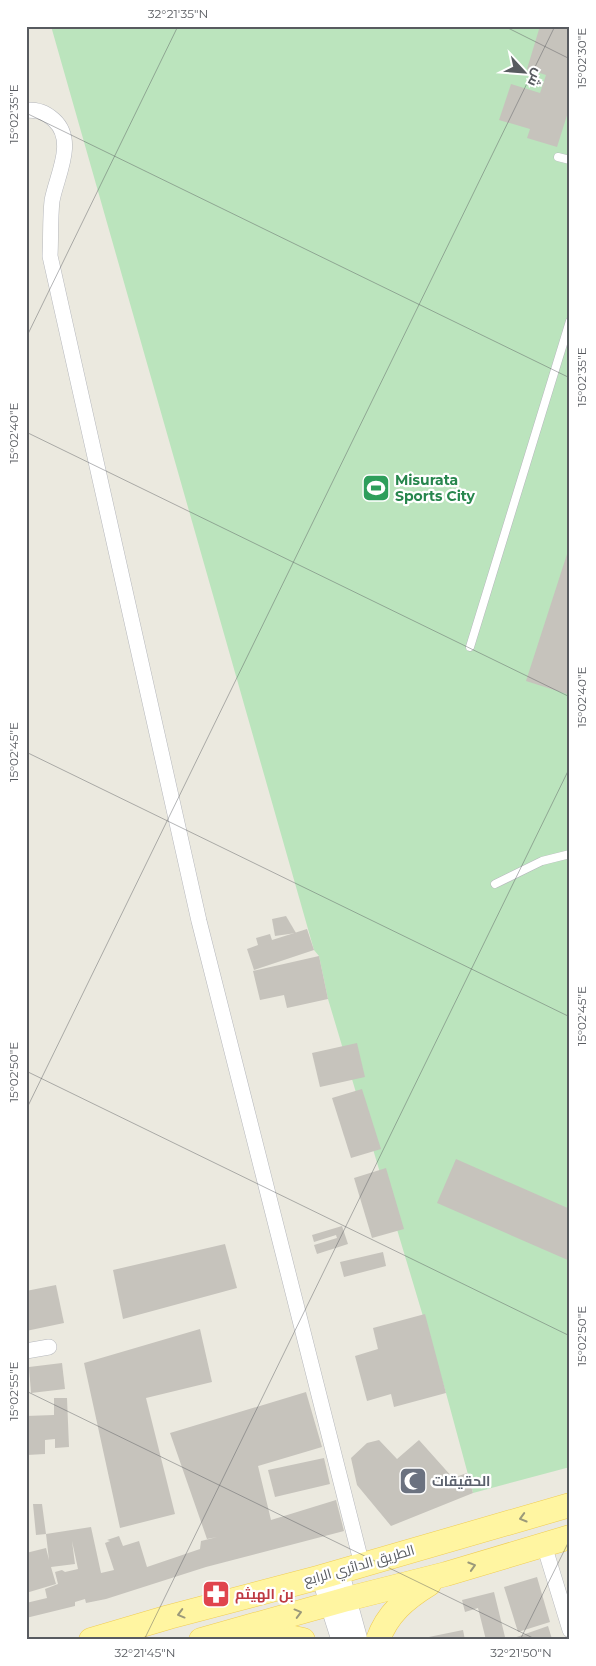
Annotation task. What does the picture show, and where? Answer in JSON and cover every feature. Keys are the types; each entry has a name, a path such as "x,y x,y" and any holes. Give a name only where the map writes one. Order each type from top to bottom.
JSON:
{"main road":[{"name":"الطريق الدائري الرابع","path":"91,1640 570,1505"},
{"path":"201,1640 446,1574 570,1537"},
{"path":"378,1640 386,1621 397,1608 418,1591 446,1574"},
{"path":"201,1640 243,1634 275,1634 303,1640"}],"street":[{"path":"26,110 45,112 60,126 65,144 59,178 52,201 50,256 199,921 362,1565"},
{"path":"26,1351 49,1347"},
{"path":"544,1545 570,1630"},
{"path":"330,1574 338,1602 341,1640"},
{"path":"338,1602 358,1640"}],"lane":[{"path":"558,157 570,160"},
{"path":"470,647 570,322"},
{"path":"495,884 542,861 570,854"}],"green space":[{"name":"Misurata Sports City","path":"51,26 570,26 570,1467 473,1493 446,1393 328,999 319,956 314,950"}],"building":[{"path":"540,26 570,27 570,106 557,147 527,138 530,129 499,120 511,84 540,93 546,75 527,69"},
{"path":"568,551 570,552 570,695 526,681"},
{"path":"286,916 296,933 275,936 272,919"},
{"path":"307,929 314,950 254,970 247,949 258,945 256,938 270,934 272,940"},
{"path":"319,956 328,999 287,1008 284,995 260,1000 253,971"},
{"path":"357,1043 365,1077 320,1087 312,1053"},
{"path":"362,1089 381,1149 351,1158 332,1098"},
{"path":"456,1159 570,1209 570,1261 437,1203"},
{"path":"386,1168 404,1229 372,1238 354,1178"},
{"path":"342,1226 348,1244 317,1254 314,1245 337,1238 336,1235 314,1242 312,1235"},
{"path":"225,1244 237,1288 123,1319 113,1270"},
{"path":"383,1252 386,1266 344,1277 340,1262"},
{"path":"56,1285 64,1323 26,1331 26,1291"},
{"path":"425,1314 446,1393 394,1407 391,1394 367,1401 355,1356 378,1349 373,1328"},
{"path":"200,1329 212,1382 146,1398 175,1514 120,1528 84,1363"},
{"path":"62,1363 65,1389 31,1393 29,1367"},
{"path":"306,1392 322,1447 258,1466 271,1520 336,1500 344,1531 206,1567 106,1599 86,1603 85,1599 75,1602 75,1606 26,1618 26,1603 47,1598 45,1589 58,1584 55,1572 78,1569 72,1541 75,1564 51,1567 56,1584 26,1593 26,1553 46,1548 49,1560 46,1534 91,1527 101,1573 114,1570 105,1543 110,1541 107,1540 119,1536 123,1546 139,1541 147,1567 200,1549 201,1541 217,1537 207,1539 170,1433"},
{"path":"54,1398 67,1398 69,1447 55,1448 55,1439 45,1440 45,1454 27,1455 26,1416 54,1415"},
{"name":"الحقيقات","path":"379,1440 397,1459 419,1440 453,1478 467,1473 473,1493 391,1526 357,1485 351,1458 367,1443"},
{"path":"324,1458 330,1484 275,1497 268,1470"},
{"path":"33,1504 42,1504 46,1534 36,1535"},
{"path":"537,1577 550,1622 518,1632 504,1587"},
{"path":"494,1592 505,1637 486,1640 478,1608 465,1612 462,1600"},
{"path":"548,1626 552,1639 508,1640"},
{"path":"463,1630 465,1640 419,1640 419,1639"}],"place":[{"name":"Misurata Sports City","path":"376,488"},
{"name":"الحقيقات","path":"413,1481"},
{"name":"بن الهيثم","path":"216,1594"}]}
